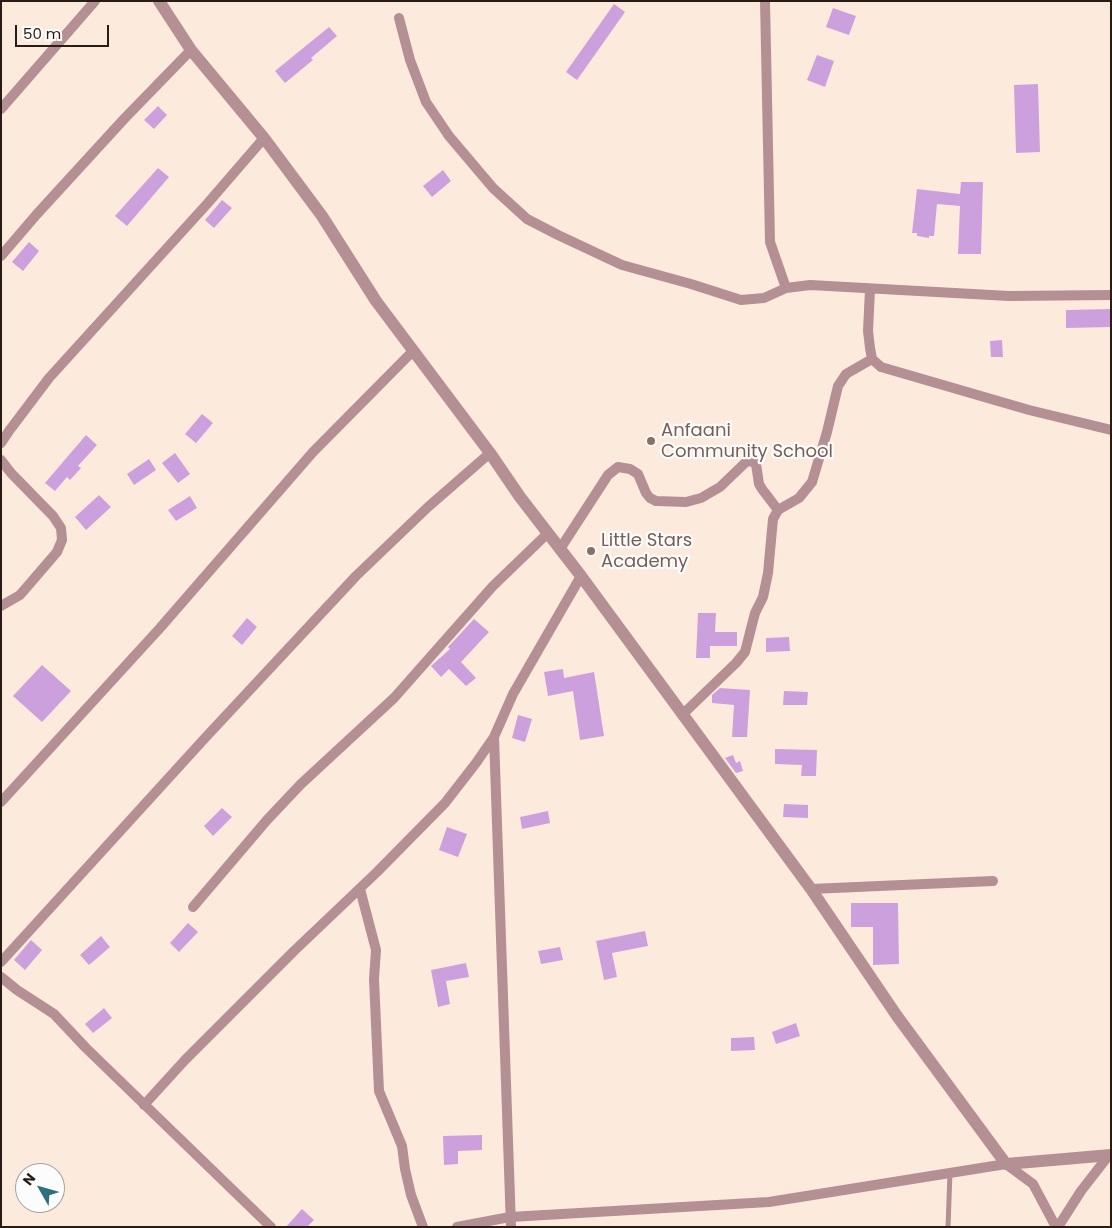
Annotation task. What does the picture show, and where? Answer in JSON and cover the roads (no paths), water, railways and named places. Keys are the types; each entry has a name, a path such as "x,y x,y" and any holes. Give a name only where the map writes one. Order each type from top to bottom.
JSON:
{"street":[{"path":"1,109 95,1"},
{"path":"159,1 191,50 264,138 322,216 376,301 811,889 898,1016 1006,1164 1033,1184 1057,1227 1081,1190 1110,1155"},
{"path":"765,1 770,242 786,288"},
{"path":"399,18 410,60 426,102 449,136 486,180 527,219 622,265 740,300 764,298 786,288 810,284 1009,296 1111,295"},
{"path":"1,256 124,119 191,50"},
{"path":"1,443 49,378 207,204 264,138"},
{"path":"870,289 868,331 872,359 881,367 1029,410 1111,430"},
{"path":"1,802 160,628 313,452 413,351"},
{"path":"682,714 736,664 745,652 755,613 763,597 768,573 773,519 778,510 799,498 812,482 838,386 846,374 872,359"},
{"path":"1,962 356,576 428,507 490,453"},
{"path":"1,460 11,473 54,516 61,528 62,540 57,552 20,595 1,606"},
{"path":"560,549 608,475 618,467 630,469 638,474 650,498 656,501 686,502 701,498 720,487 746,462 751,461 756,464 759,484 778,510"},
{"path":"193,907 267,820 308,778 394,698 493,586 548,533"},
{"path":"144,1105 185,1060 444,803 494,737 513,694 581,576"},
{"path":"494,737 511,1222"},
{"path":"811,889 993,881"},
{"path":"360,888 376,950 374,979 380,1091 402,1146 411,1195 422,1227"},
{"path":"1,976 16,990 54,1014 144,1105 271,1227"},
{"path":"457,1227 769,1202 1006,1164 1110,1155"}],"lane":[{"path":"948,1227 950,1172"}],"place":[{"name":"Anfaani Community School","path":"651,441"},
{"name":"Little Stars Academy","path":"591,551"}]}
